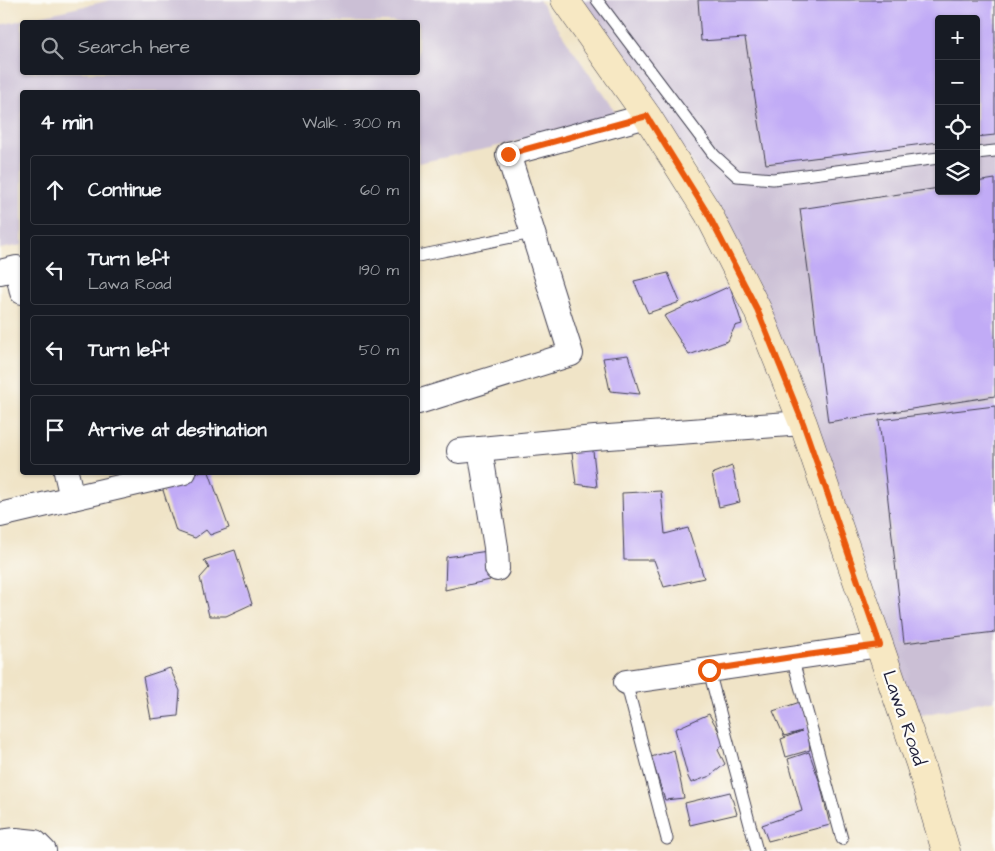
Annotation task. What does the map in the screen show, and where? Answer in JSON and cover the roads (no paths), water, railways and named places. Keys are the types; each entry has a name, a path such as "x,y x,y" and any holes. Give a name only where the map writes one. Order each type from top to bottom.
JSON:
{"main road":[{"name":"Lawa Road","path":"566,0 647,116 708,214 757,309 803,423 920,764 946,851"}],"street":[{"path":"420,401 571,354 508,154 647,116"},
{"path":"13,269 20,287"},
{"path":"497,569 496,547 469,450 595,438 803,423"},
{"path":"67,475 72,498"},
{"path":"0,515 72,498 135,478 160,475"},
{"path":"626,682 880,645"},
{"path":"0,842 16,840 34,842 44,851"}],"lane":[{"path":"597,0 714,155 737,176 773,179 935,159"},
{"path":"980,153 995,151"},
{"path":"420,256 532,233"},
{"path":"792,657 842,839"},
{"path":"709,670 757,850"},
{"path":"626,682 667,839"}]}
